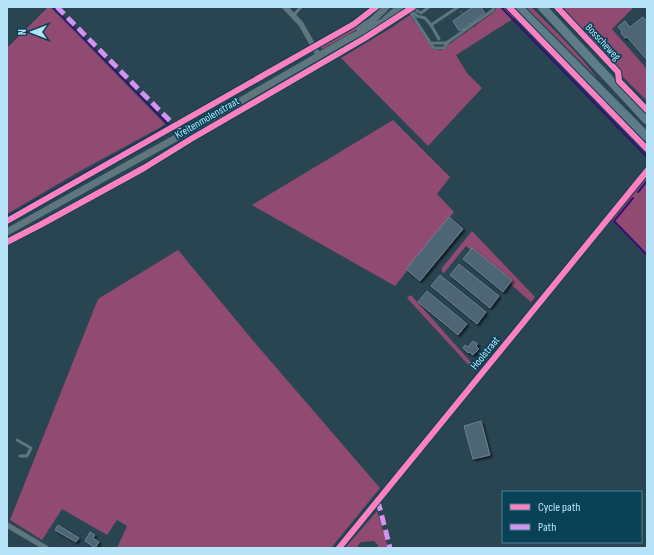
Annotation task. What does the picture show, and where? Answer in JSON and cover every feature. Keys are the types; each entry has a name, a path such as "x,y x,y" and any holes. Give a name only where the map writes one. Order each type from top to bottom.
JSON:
{"main road":[{"path":"518,7 647,138"},
{"name":"Bosscheweg","path":"542,7 647,120"}],"street":[{"path":"285,7 301,24 319,56"},
{"name":"Kreitenmolenstraat","path":"348,39 386,7"},
{"name":"Kreitenmolenstraat","path":"7,232 176,138 348,39 384,21 400,7"},
{"name":"Hoolstraat","path":"339,548 553,286"},
{"path":"7,525 46,548"}],"lane":[{"path":"293,16 301,7"},
{"path":"414,7 421,13 430,7"},
{"path":"431,26 458,7"},
{"path":"408,8 434,48 442,48 445,47 448,42 493,10 493,7"},
{"path":"408,8 417,16 425,18 439,39"},
{"path":"17,440 30,448 27,456 20,456"}],"shaded area":[{"path":"48,7 50,7 65,21 165,124 7,214 7,48"},
{"path":"496,7 506,7 516,17 456,55 467,73 482,88 428,146 341,58 410,15 433,49 443,49 495,11"},
{"path":"526,7 531,7 557,33 582,59 597,78"},
{"path":"558,7 634,7 612,29 647,69 647,101 624,78 595,44 571,22"},
{"path":"374,16 358,29 324,48 322,49 319,46"},
{"path":"393,120 450,177 437,194 454,212 395,286 252,205"},
{"path":"647,177 647,255 612,220"},
{"path":"472,231 535,297 531,302 508,282 510,281 466,246 444,273 442,272 442,268"},
{"path":"178,250 255,343 380,488 331,548 117,548 127,526 117,520 107,535 62,509 42,540 10,520 98,299"},
{"path":"411,295 477,369 474,371 407,298"},
{"path":"377,511 388,548 377,548 378,545 374,541 361,542 358,545 358,548 345,548"}],"building":[{"path":"473,7 481,7 485,13 472,24 471,23 463,30 462,29 459,31 453,21"},
{"path":"643,17 647,22 647,60 627,37 625,38 618,27 625,21 630,27"},
{"path":"449,217 463,229 420,281 406,269"},
{"path":"472,248 512,280 503,292 463,259"},
{"path":"459,264 499,296 490,308 450,275"},
{"path":"440,275 486,312 477,324 431,286"},
{"path":"427,291 467,324 458,335 418,302"},
{"path":"473,341 478,344 476,346 479,349 473,355 469,352 468,353 463,348 465,345 468,347"},
{"path":"481,421 490,455 473,459 464,426"},
{"path":"58,525 79,538 76,542 55,530"},
{"path":"90,532 95,535 93,538 99,542 95,548 85,541"}],"waterway":[{"path":"7,217 169,125 53,7"},
{"path":"501,7 647,157"},
{"path":"638,192 647,181"},
{"path":"633,198 614,221 647,255"}],"marked path":[{"path":"57,7 183,134"},
{"path":"376,502 379,505 390,548"}],"cycle path":[{"path":"7,221 354,24 376,7"},
{"path":"7,242 144,168 365,38 413,7"},
{"path":"509,7 647,149"},
{"path":"557,7 618,72 619,81 647,110"},
{"path":"339,548 647,171"}]}
